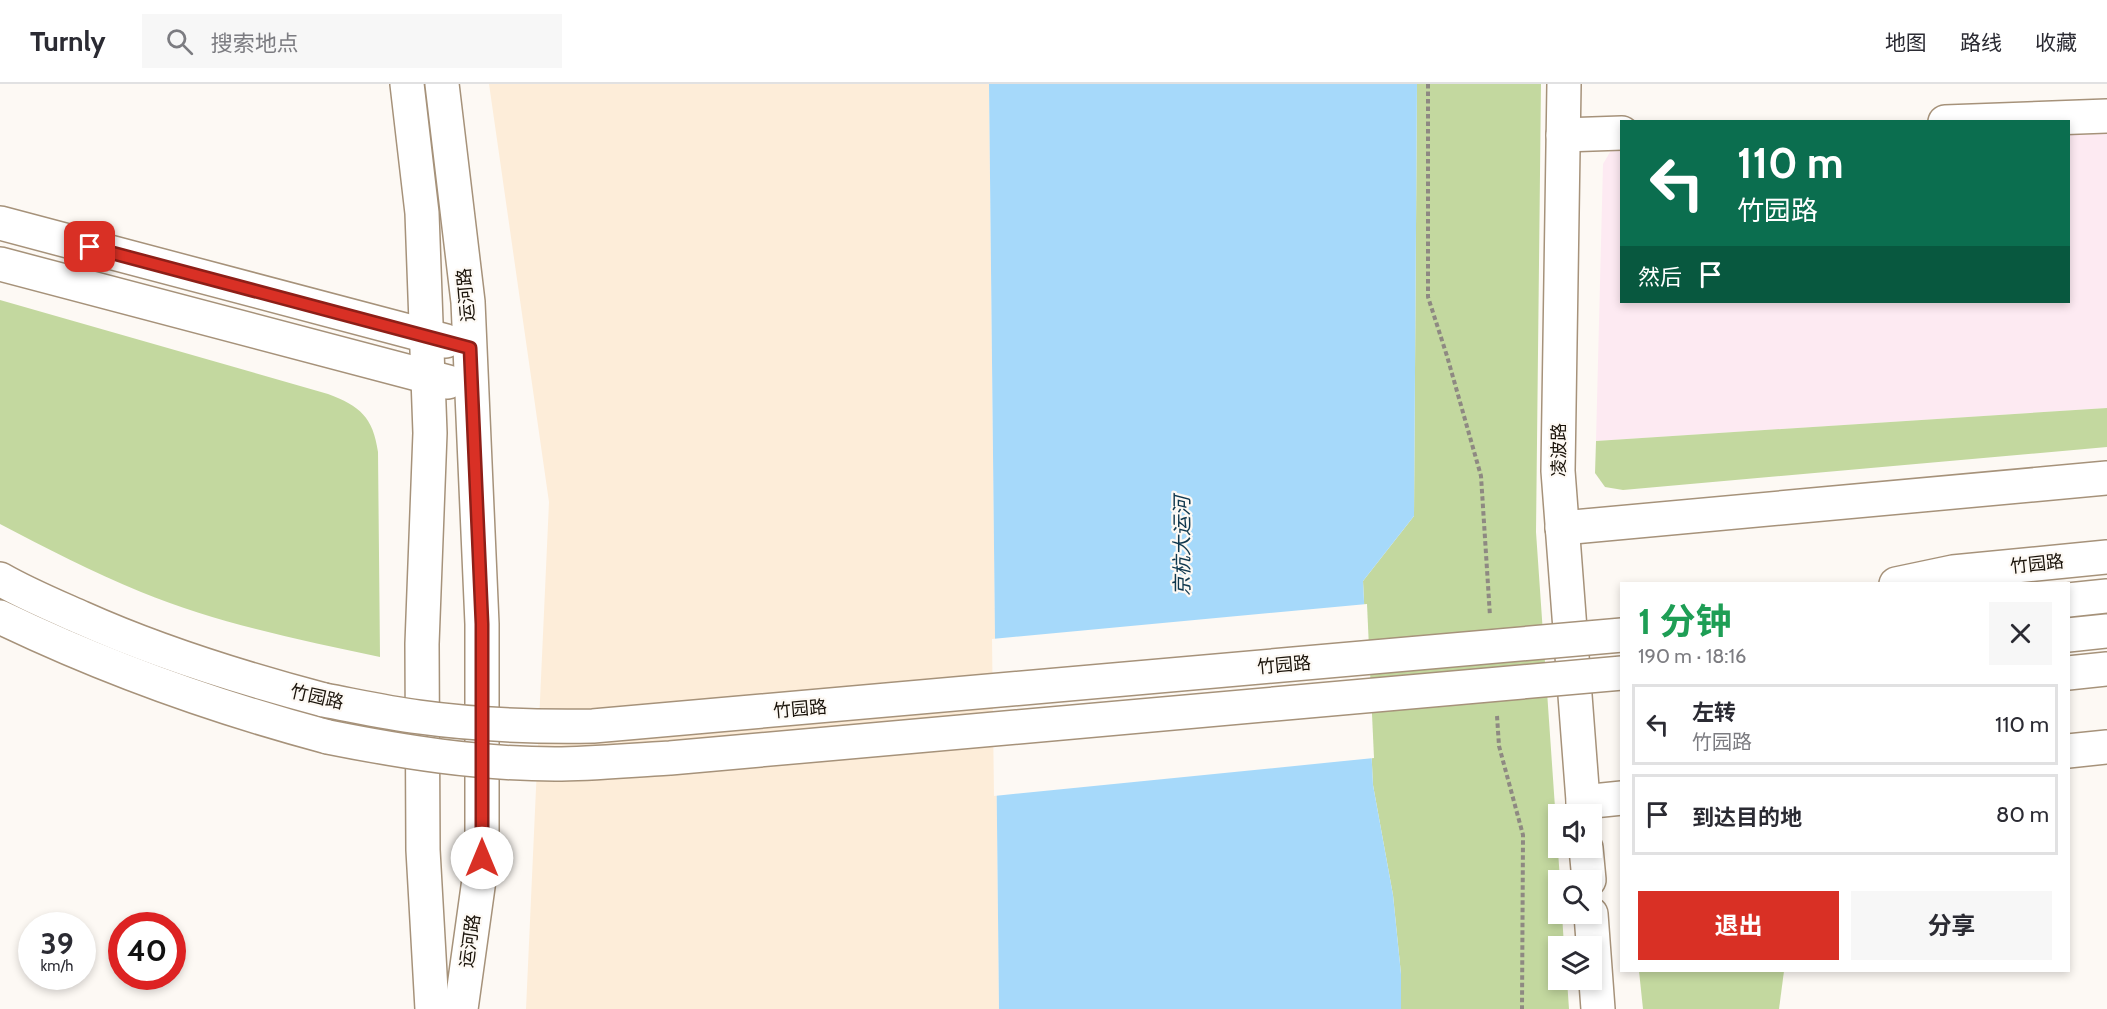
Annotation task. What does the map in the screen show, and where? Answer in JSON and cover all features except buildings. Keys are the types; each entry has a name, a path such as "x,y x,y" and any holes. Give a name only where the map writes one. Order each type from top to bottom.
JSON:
{"street":[{"name":"运河路","path":"407,84 422,213 430,433 422,655 423,850 432,1009"},
{"name":"运河路","path":"442,84 468,302 482,624 482,858 461,1009"},
{"name":"凌波路","path":"1564,84 1558,471 1583,804"},
{"path":"1999,120 2107,116"},
{"path":"1563,135 1620,133"},
{"path":"0,223 470,348"},
{"path":"0,264 472,388"},
{"path":"1562,528 2107,478"},
{"name":"竹园路","path":"1906,582 1953,572 2107,557"},
{"name":"竹园路","path":"0,579 59,608 145,644 256,682 324,700 418,717 517,726 593,726 1620,635"},
{"path":"2070,600 2107,596"},
{"name":"竹园路","path":"0,617 44,638 146,680 245,714 328,737 418,754 480,761 555,764 670,758 1620,673"},
{"path":"2070,635 2107,631"},
{"path":"2070,673 2107,669"},
{"path":"2070,752 2107,747"},
{"path":"1599,804 1620,799"},
{"path":"1592,924 1598,1009"}],"path":[{"path":"1428,84 1428,297 1448,356 1480,476 1490,616"},
{"path":"1497,710 1499,746 1523,835 1521,1009"}],"shaded area":[{"path":"489,84 989,84 999,1009 526,1009 549,502"},
{"path":"2107,134 2107,408 1596,441 1603,164 1613,147 1620,147 1620,303 2070,303 2070,135"}],"green space":[{"path":"1417,84 1541,84 1536,532 1555,804 1548,804 1548,858 1558,858 1559,870 1548,870 1548,924 1563,924 1563,936 1548,936 1548,990 1568,990 1569,1009 1401,1009 1401,974 1393,895 1373,785 1363,581 1414,516"},
{"path":"0,300 328,394 357,408 373,430 378,452 380,657 259,630 170,603 105,576 0,524"},
{"path":"2107,408 2107,447 1623,490 1605,487 1595,473 1596,441"},
{"path":"1639,972 1784,972 1779,1009 1643,1009"}],"water":[{"name":"京杭大运河","path":"989,84 1417,84 1414,516 1363,581 1373,785 1393,895 1401,974 1401,1009 999,1009"}],"pier":[{"path":"1367,604 1374,758 994,796 992,639"}],"route":[{"path":"90,247 470,348 482,624 482,858"}]}
